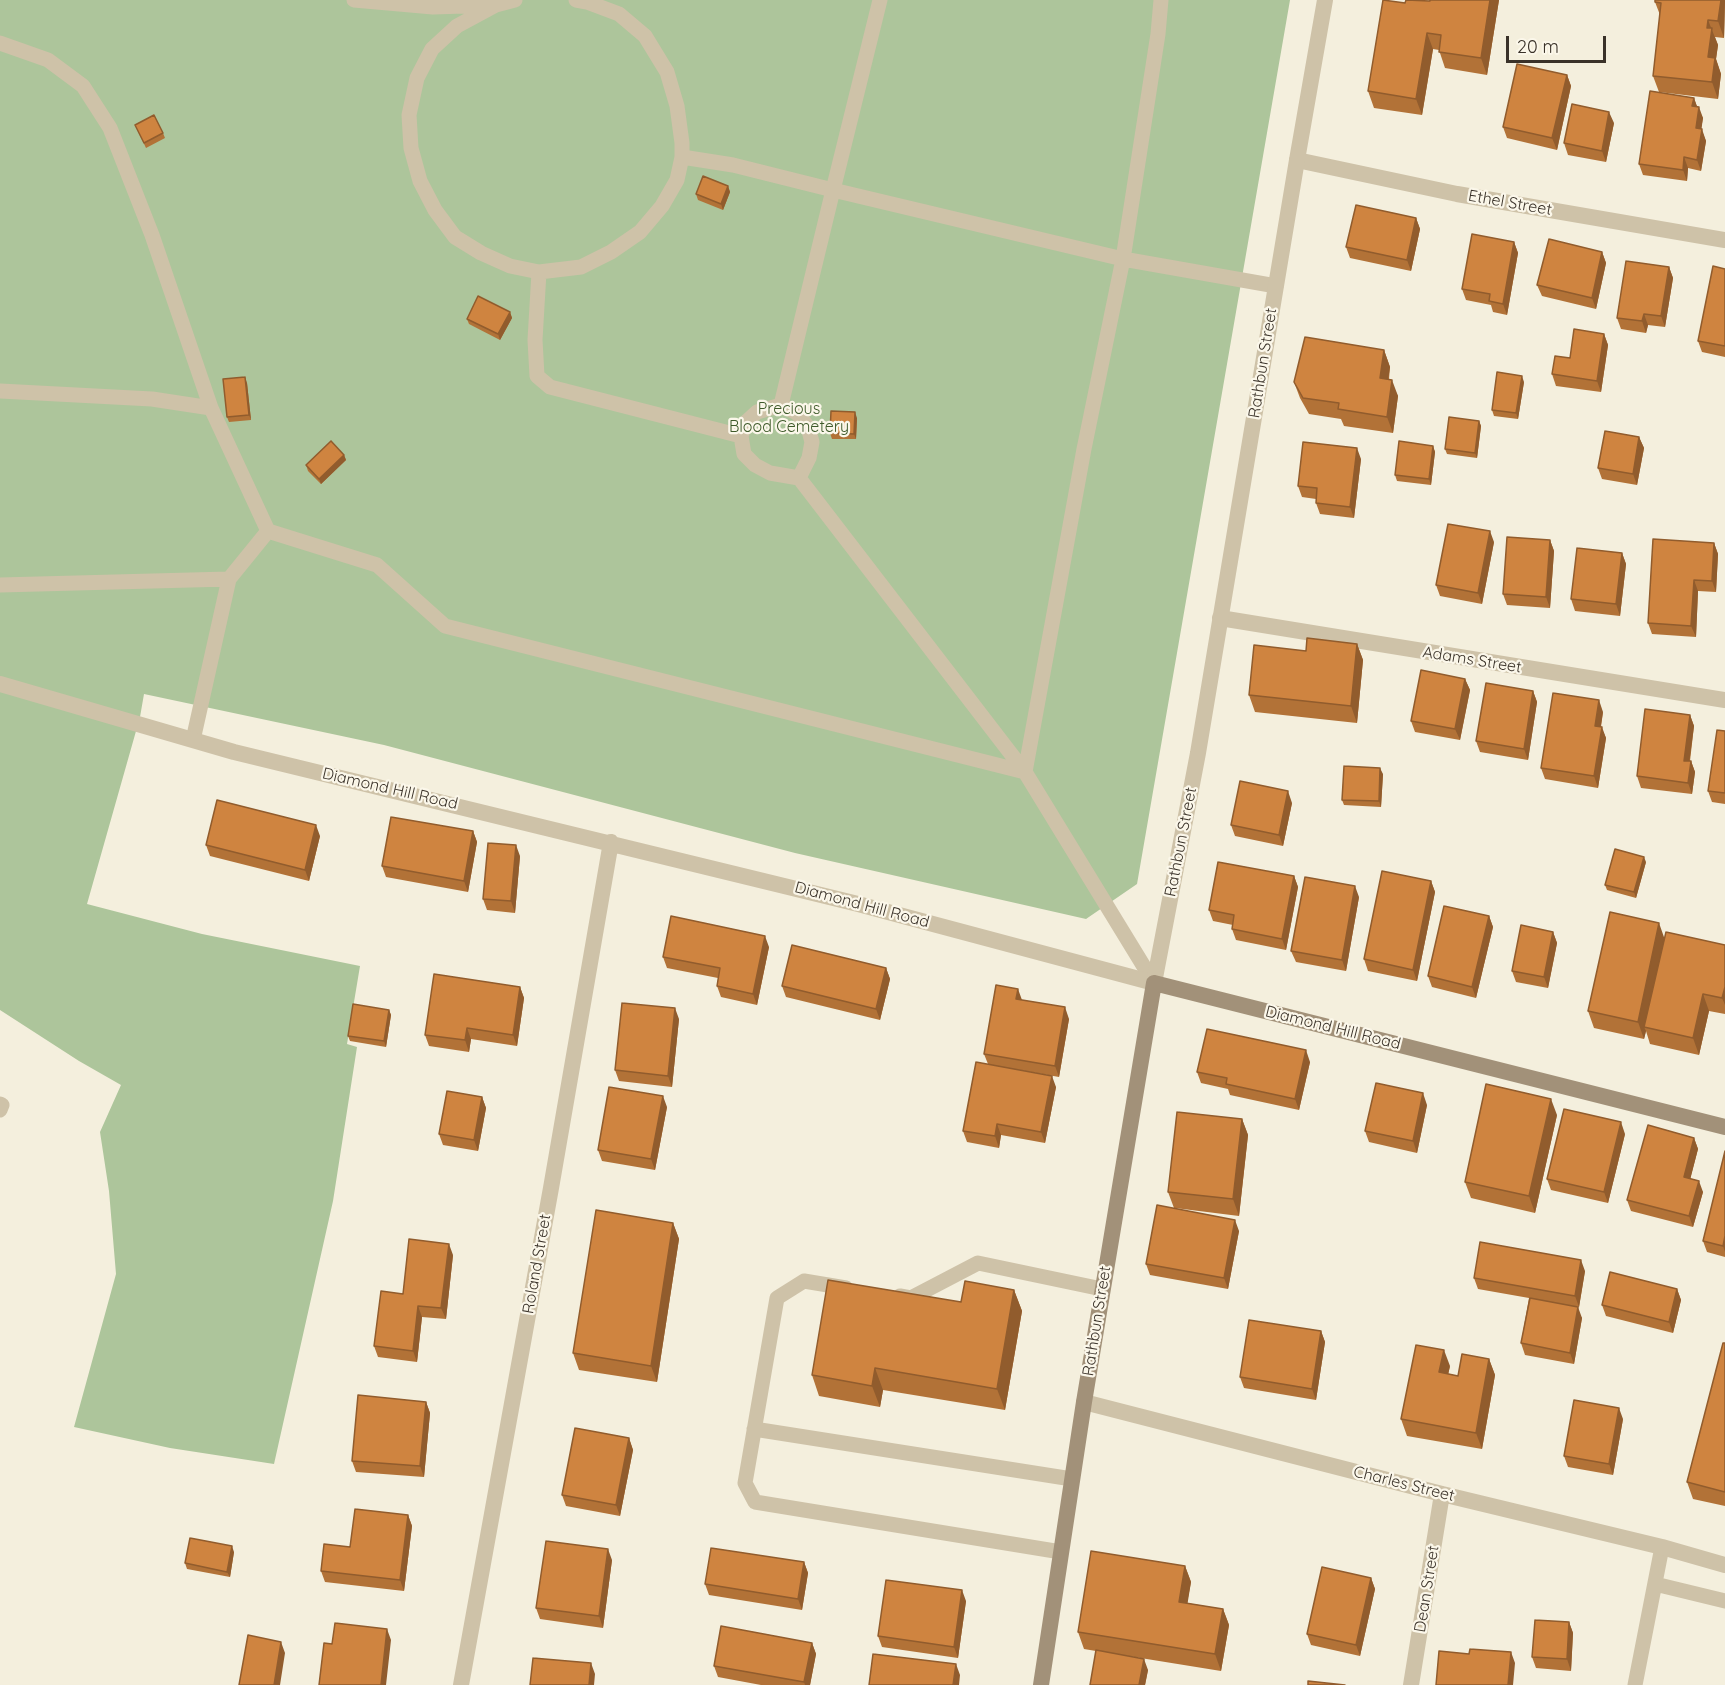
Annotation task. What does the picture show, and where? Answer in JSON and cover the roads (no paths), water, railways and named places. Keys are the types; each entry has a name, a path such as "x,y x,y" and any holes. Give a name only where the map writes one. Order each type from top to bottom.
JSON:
{"main road":[{"name":"Diamond Hill Road","path":"1154,983 1725,1127"},
{"name":"Rathbun Street","path":"1041,1685 1102,1289 1154,983"}],"street":[{"name":"Rathbun Street","path":"1154,983 1196,764 1325,0"},
{"name":"Ethel Street","path":"1297,160 1457,194 1725,240"},
{"name":"Adams Street","path":"1220,618 1725,700"},
{"name":"Diamond Hill Road","path":"0,684 234,752 858,904 1154,983"},
{"name":"Roland Street","path":"461,1685 611,842"},
{"name":"Charles Street","path":"1084,1402 1442,1494 1662,1547 1725,1565"},
{"name":"Dean Street","path":"1411,1685 1442,1494"}],"lane":[{"path":"354,0 433,7 496,5 515,0"},
{"path":"496,5 457,26 432,49 417,78 409,116 411,148 420,181 435,210 455,237 481,253 510,266 539,272 581,267 611,252 640,232 667,198 677,180 682,157 677,106 667,72 645,36 619,14 588,2 576,0"},
{"path":"781,405 880,0"},
{"path":"1025,772 1084,449 1123,259 1158,34 1161,0"},
{"path":"0,43 48,60 82,86 110,128 152,235 211,408 268,531 377,565 445,626 1025,772"},
{"path":"682,157 733,165 1123,259 1276,286"},
{"path":"539,272 535,340 537,376 550,387 741,436"},
{"path":"0,391 152,399 211,408"},
{"path":"799,478 809,458 812,442 808,428 797,413 781,405 757,412 747,422 741,436 744,454 755,465 770,473 799,478 1025,772 1154,983"},
{"path":"193,740 229,579 268,531"},
{"path":"0,585 229,579"},
{"path":"0,1104 2,1105 0,1110"},
{"path":"889,1294 911,1298 978,1263 1102,1289"},
{"path":"857,1289 804,1281 777,1298 745,1483 755,1502 1061,1552"},
{"path":"754,1429 1072,1479"},
{"path":"1635,1685 1662,1547"},
{"path":"1655,1584 1725,1601"}],"park label":[{"name":"Precious Blood Cemetery","path":"789,418"}]}
